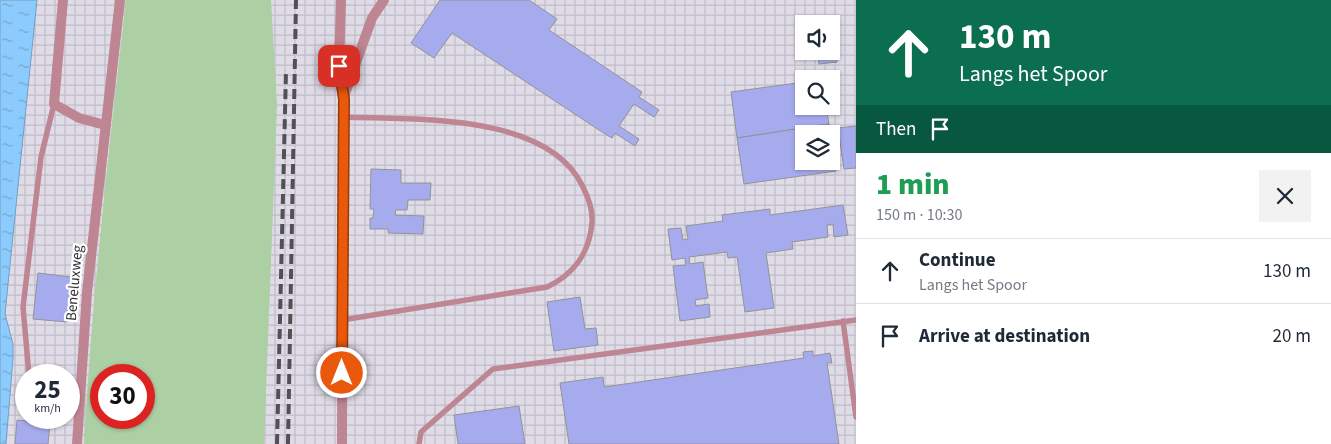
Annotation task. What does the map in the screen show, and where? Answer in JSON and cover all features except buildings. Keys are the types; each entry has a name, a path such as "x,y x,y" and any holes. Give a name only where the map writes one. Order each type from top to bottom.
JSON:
{"street":[{"path":"63,0 54,104 79,118 105,125"},
{"name":"Beneluxweg","path":"77,444 87,292 120,0"},
{"path":"341,0 339,66 344,99 342,444"},
{"path":"344,99 372,18 384,0"}],"lane":[{"path":"28,364 23,307 41,157 54,104"},
{"path":"342,320 547,287 563,280 580,263 590,240 592,220 586,193 577,173 564,160 541,145 505,130 446,121 344,117"},
{"path":"419,444 420,432 493,369 856,320"},
{"path":"842,321 856,417"}],"shaded area":[{"path":"0,0 856,0 856,444 0,444"}],"green space":[{"path":"126,0 271,0 277,105 264,444 84,444 96,277"}],"water":[{"path":"0,0 37,0 5,314 13,344 6,444 0,444"}],"railway":[{"path":"288,444 296,0"},
{"path":"277,444 286,71"}],"route":[{"path":"339,66 344,99 342,373"}]}
